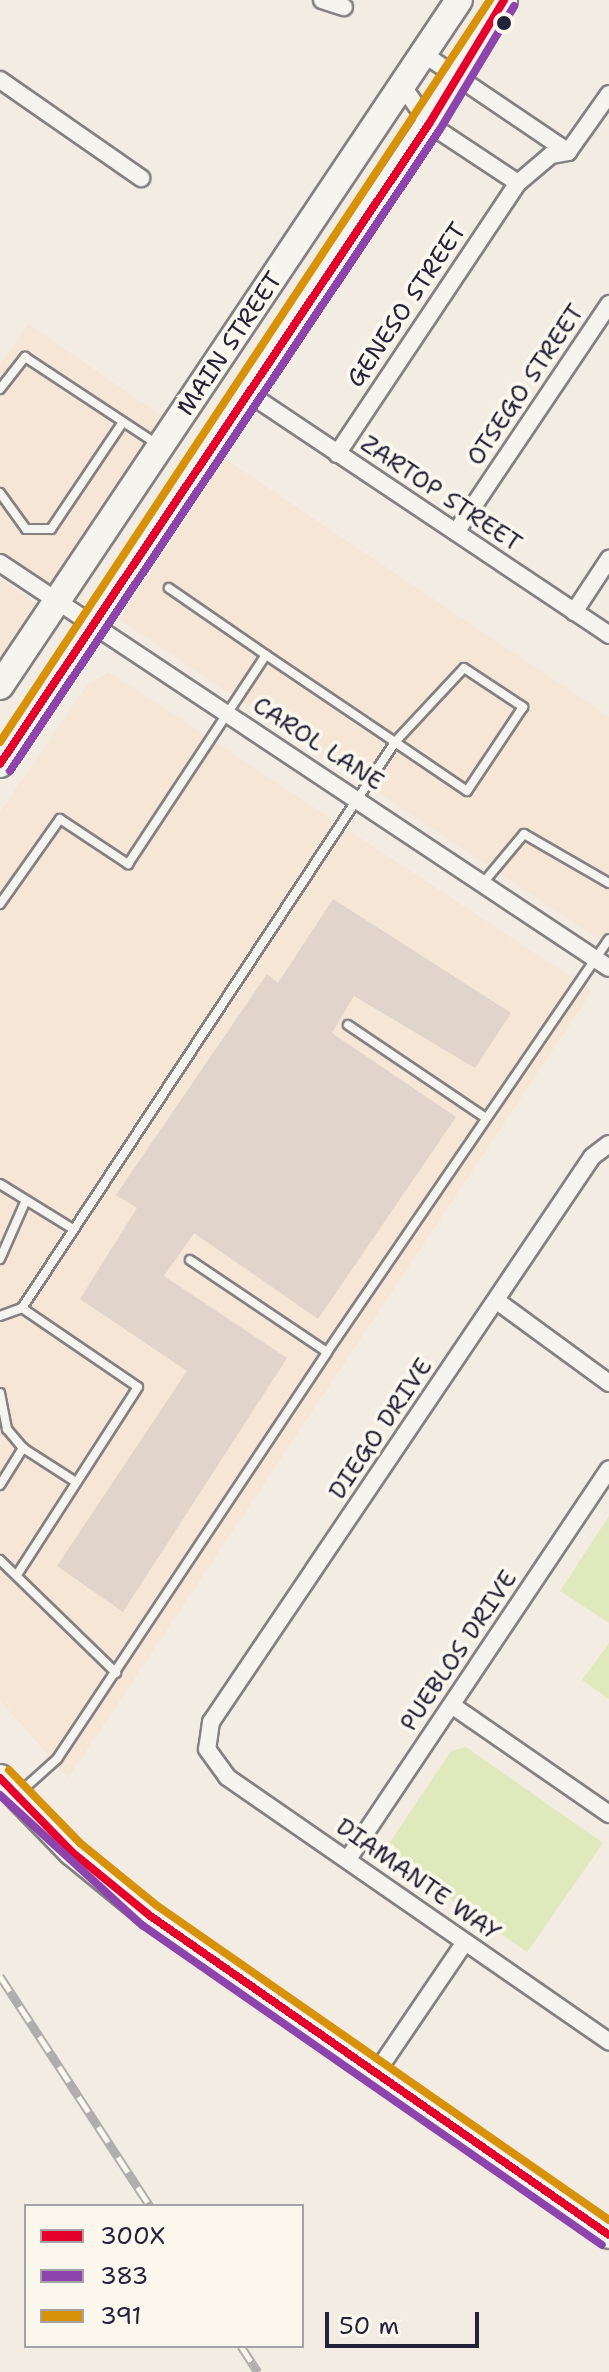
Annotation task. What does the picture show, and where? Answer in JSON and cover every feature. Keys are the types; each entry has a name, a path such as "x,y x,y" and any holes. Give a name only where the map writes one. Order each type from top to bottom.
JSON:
{"main road":[{"name":"MAIN STREET","path":"0,686 404,88 459,0"},
{"name":"MAIN STREET","path":"0,764 429,124 504,0"},
{"path":"8,1787 149,1915 609,2235"}],"street":[{"path":"322,0 344,7"},
{"path":"425,55 568,152 609,94"},
{"path":"0,80 141,178"},
{"path":"404,88 429,124 518,183"},
{"name":"GENESO STREET","path":"337,454 518,183 551,155 568,152"},
{"name":"OTSEGO STREET","path":"456,532 609,304"},
{"name":"ZARTOP STREET","path":"248,393 609,635"},
{"path":"574,612 609,559"},
{"name":"CAROL LANE","path":"0,563 609,968"},
{"name":"DIEGO DRIVE","path":"207,1749 211,1722 592,1157 609,1144"},
{"path":"497,1301 609,1383"},
{"name":"PUEBLOS DRIVE","path":"348,1859 609,1469"},
{"path":"453,1706 609,1814"},
{"name":"DIAMANTE WAY","path":"207,1749 227,1777 609,2042"},
{"path":"376,2073 465,1942"}],"lane":[{"path":"0,389 25,357 161,447"},
{"path":"0,493 26,529 51,529 123,422"},
{"path":"0,1316 22,1308 395,742 464,668 523,707 467,791 395,742 266,655 169,588"},
{"path":"0,904 60,819 128,864 266,655"},
{"path":"483,883 524,834 609,883"},
{"path":"8,1787 57,1759 483,1116 591,956 609,939"},
{"path":"348,1025 483,1116"},
{"path":"0,1184 73,1229"},
{"path":"0,1259 26,1200"},
{"path":"190,1260 327,1352"},
{"path":"18,1573 138,1387 22,1308"},
{"path":"0,1393 7,1429 23,1448 76,1482"},
{"path":"0,1485 23,1448"},
{"path":"0,1560 18,1573 116,1673"}],"shaded area":[{"path":"28,324 165,418 53,591 0,553 0,365"},
{"path":"225,459 609,717 609,946 119,619"},
{"path":"0,579 41,607 0,667"},
{"path":"109,672 592,991 68,1778 0,1700 0,812 87,685"}],"green space":[{"path":"609,1516 609,1623 560,1591"},
{"path":"609,1643 609,1699 582,1680"},
{"path":"466,1747 603,1843 527,1952 393,1860 388,1845 451,1751"}],"building":[{"path":"333,899 511,1013 475,1068 354,996 332,1033 456,1117 318,1319 194,1233 164,1276 287,1358 123,1612 57,1566 187,1371 80,1299 137,1208 116,1195 267,974 278,983"}],"railway":[{"path":"0,1976 149,2204"},
{"path":"242,2348 258,2372"}],"transit line":[{"name":"391","path":"0,742 490,0"},
{"name":"300X","path":"0,764 429,124 504,0"},
{"name":"383","path":"10,771 439,131 514,6"},
{"name":"391","path":"9,1770 80,1843 156,1905 609,2220"},
{"name":"300X","path":"0,1778 72,1852 149,1915 609,2235"},
{"name":"383","path":"0,1795 142,1925 602,2245"}]}
